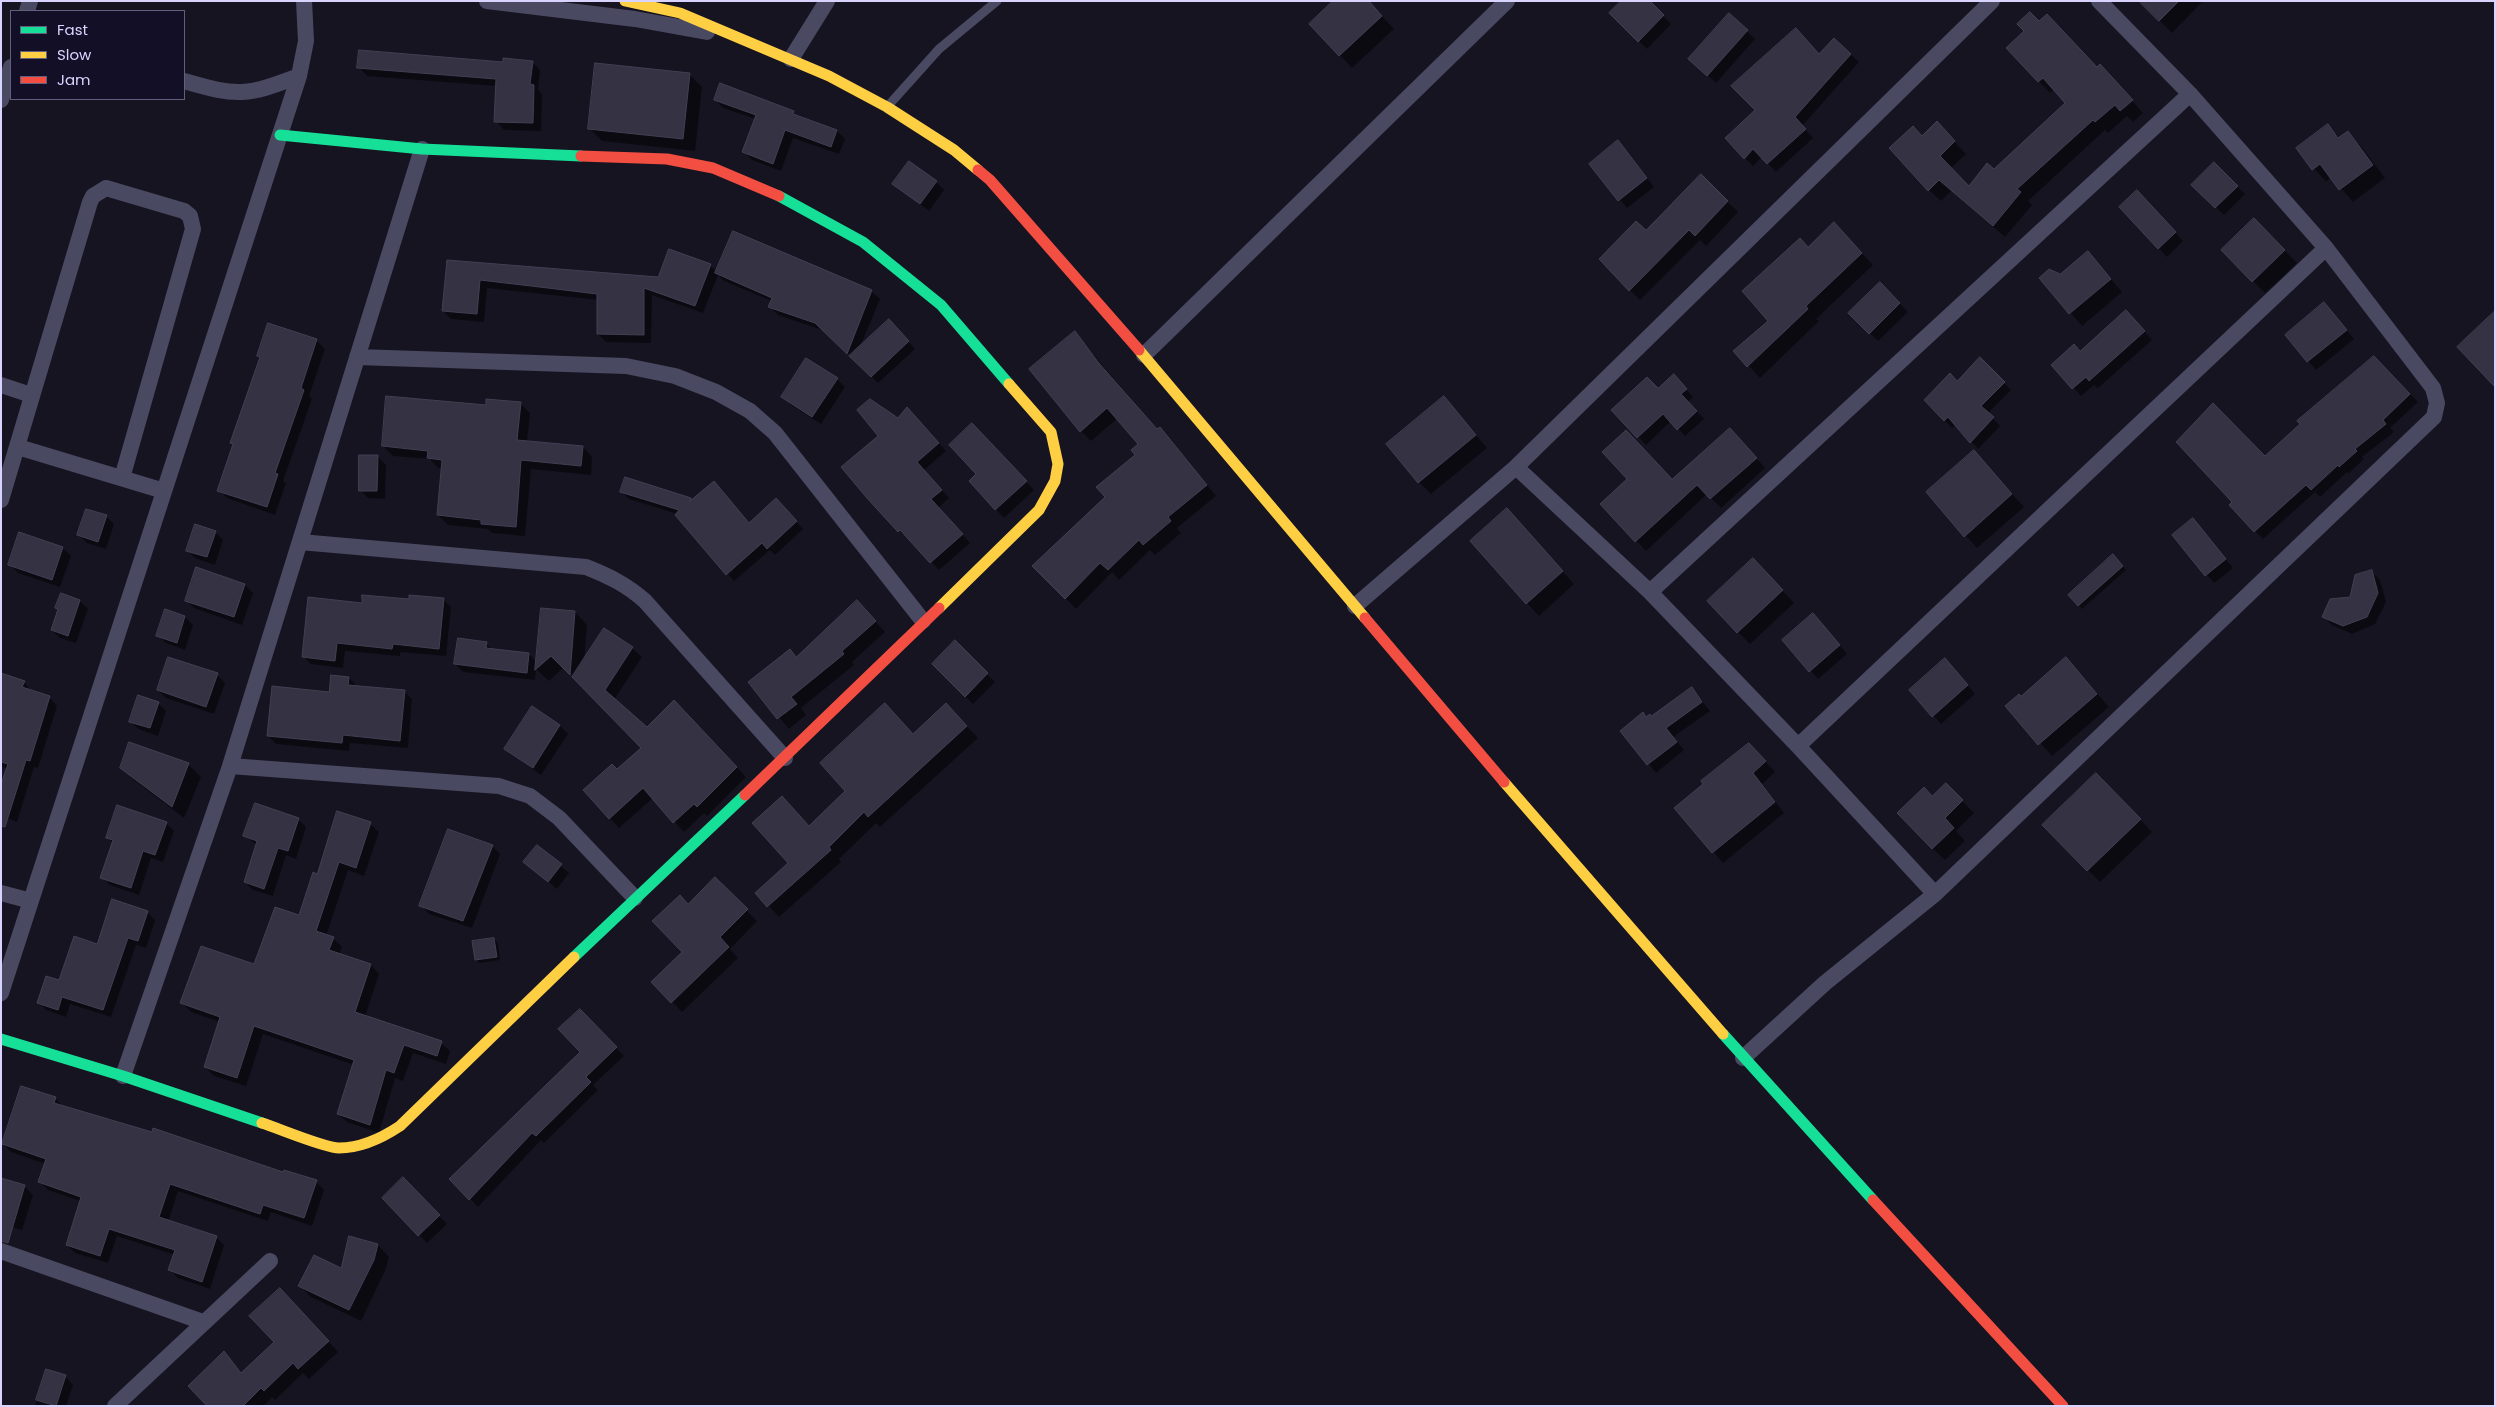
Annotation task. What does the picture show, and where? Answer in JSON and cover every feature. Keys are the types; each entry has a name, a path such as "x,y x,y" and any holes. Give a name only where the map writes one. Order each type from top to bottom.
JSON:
{"street":[{"path":"1,993 299,76 306,41 304,1"},
{"path":"487,1 635,19 732,35"},
{"path":"624,1 680,13 791,59 887,107 954,150 990,180 1255,485 1355,606 1743,1058 2062,1406"},
{"path":"791,59 827,1"},
{"path":"1144,356 1507,1"},
{"path":"1355,606 1516,467 1992,1"},
{"path":"1743,1058 1825,983 1935,894 2434,417 2436,403 2433,388 2326,248 2190,94 2099,1"},
{"path":"1,100 10,70"},
{"path":"185,81 223,92 242,93 259,91 299,76"},
{"path":"1650,592 2190,94"},
{"path":"1,1040 123,1076 336,1148 370,1144 383,1138 400,1126 635,898 785,758 923,621 1039,510 1052,491 1058,472 1058,454 1051,432 941,305 863,242 778,195 713,168 667,159 422,149 280,135"},
{"path":"123,1076 230,766 422,149"},
{"path":"1,500 18,447 31,395 93,196 99,191 111,188 184,211 190,216 194,229 122,478"},
{"path":"1798,746 2326,248"},
{"path":"357,357 626,366 675,376 716,392 750,411 775,433 923,621"},
{"path":"1,385 31,395"},
{"path":"18,447 164,492"},
{"path":"1516,467 1650,592 1798,746 1935,894"},
{"path":"300,542 586,567 613,577 631,588 645,601 785,758"},
{"path":"230,766 499,786 530,796 559,818 635,898"},
{"path":"1,893 31,901"},
{"path":"1,1251 203,1322"},
{"path":"115,1406 270,1261"}],"lane":[{"path":"887,107 939,50 996,1"}],"building":[{"path":"1333,1 1369,1 1382,16 1339,56 1309,24"},
{"path":"1621,1 1650,1 1664,15 1638,42 1609,13"},
{"path":"2139,1 2179,1 2159,21"},
{"path":"2030,12 2039,21 2047,14 2097,67 2100,64 2133,100 2120,111 2115,105 2095,122 2093,120 2017,189 2021,192 1993,226 1939,180 1928,191 1889,148 1913,126 1922,136 1937,121 1955,141 1940,156 1969,186 1987,163 1994,169 2065,103 2043,78 2038,82 2006,48 2024,31 2017,24"},
{"path":"1729,13 1748,30 1707,76 1688,59"},
{"path":"1796,28 1819,54 1834,38 1851,54 1795,117 1806,129 1767,164 1753,149 1744,159 1725,138 1755,110 1731,86"},
{"path":"359,50 503,62 503,58 533,61 530,84 534,85 533,123 494,122 496,79 357,68"},
{"path":"595,63 690,73 683,139 588,129"},
{"path":"720,83 794,111 793,114 837,130 831,147 785,130 773,164 742,152 756,115 714,100"},
{"path":"2328,124 2338,138 2348,131 2373,165 2339,190 2320,164 2312,170 2296,148"},
{"path":"1618,140 1647,178 1618,201 1589,164"},
{"path":"909,161 937,181 920,204 892,184"},
{"path":"2214,162 2238,186 2215,208 2191,185"},
{"path":"1701,174 1728,201 1695,236 1689,230 1629,291 1599,259 1636,221 1646,230"},
{"path":"2137,190 2176,232 2158,249 2119,207"},
{"path":"2254,218 2285,250 2252,282 2221,250"},
{"path":"1834,222 1862,253 1806,306 1808,309 1747,367 1733,351 1768,321 1742,291 1800,238 1808,247"},
{"path":"733,231 872,290 847,354 815,323 768,307 772,298 715,273"},
{"path":"669,249 711,264 695,306 644,288 644,335 597,334 597,294 548,288 480,280 477,314 442,311 447,260 658,277"},
{"path":"2088,251 2111,279 2069,314 2039,278 2049,269 2060,274"},
{"path":"1880,282 1900,303 1869,334 1848,313"},
{"path":"2324,302 2347,330 2307,362 2285,335"},
{"path":"2126,310 2145,331 2089,381 2086,377 2072,389 2051,365 2074,344 2080,351"},
{"path":"2495,311 2495,387 2457,347"},
{"path":"889,319 909,341 871,377 849,356"},
{"path":"268,323 317,339 301,388 304,390 275,473 278,474 267,507 217,491 233,444 230,443 260,357 257,356"},
{"path":"1075,331 1098,362 1157,429 1160,427 1207,485 1168,517 1171,521 1143,545 1139,540 1108,570 1100,563 1065,599 1032,566 1105,497 1096,487 1135,455 1131,450 1138,444 1107,408 1080,432 1029,369"},
{"path":"2374,356 2410,394 2383,420 2386,424 2355,449 2357,451 2339,467 2338,465 2311,490 2306,485 2254,532 2229,505 2232,502 2176,442 2213,403 2265,456 2300,424 2297,421"},
{"path":"1980,357 2005,382 1981,406 1994,417 1970,443 1948,417 1944,421 1924,400 1950,373 1957,381"},
{"path":"806,358 838,378 812,417 781,397"},
{"path":"1674,374 1687,389 1681,394 1697,411 1677,430 1663,414 1637,438 1611,410 1647,377 1658,388"},
{"path":"386,396 486,405 486,399 521,402 517,440 583,446 581,466 521,460 516,527 481,524 481,520 437,515 442,460 427,458 428,451 382,446"},
{"path":"1444,396 1476,435 1418,483 1386,444"},
{"path":"870,399 898,418 907,407 939,443 917,462 942,490 931,499 963,534 930,563 900,530 898,532 841,467 878,436 857,410"},
{"path":"972,423 1027,481 995,510 969,481 976,474 949,445"},
{"path":"1730,428 1757,458 1710,499 1697,485 1635,542 1600,504 1627,479 1602,452 1626,430 1672,479"},
{"path":"1974,450 2012,494 1964,537 1926,492"},
{"path":"359,455 378,455 377,491 359,491"},
{"path":"625,477 691,498 690,501 714,481 749,523 776,498 797,521 767,549 762,543 726,575 675,515 679,510 620,492"},
{"path":"1507,508 1563,571 1526,604 1470,541"},
{"path":"86,509 107,515 98,542 77,535"},
{"path":"2193,518 2226,559 2205,576 2172,535"},
{"path":"195,524 216,531 207,557 186,551"},
{"path":"19,532 63,547 52,580 8,565"},
{"path":"2113,554 2123,566 2078,606 2068,595"},
{"path":"1753,558 1783,590 1737,633 1707,601"},
{"path":"196,567 245,584 234,617 185,601"},
{"path":"2372,570 2378,593 2367,617 2343,626 2322,617 2330,599 2350,597 2355,575"},
{"path":"61,593 80,600 68,636 51,630 58,609 55,608"},
{"path":"362,595 409,599 409,595 444,598 439,649 393,644 392,649 337,643 335,661 302,657 308,597 362,603"},
{"path":"857,600 876,621 842,651 844,654 791,697 797,704 777,719 748,682 790,649 796,657"},
{"path":"541,608 575,611 570,675 551,656 535,670"},
{"path":"165,609 185,616 177,643 156,636"},
{"path":"1813,613 1840,645 1809,672 1782,640"},
{"path":"604,628 633,647 605,690 647,727 674,700 737,767 697,807 694,804 673,823 643,788 609,819 583,790 612,764 617,769 641,748 572,677"},
{"path":"458,638 487,642 486,648 529,653 527,673 454,664"},
{"path":"955,640 988,673 965,697 932,664"},
{"path":"168,657 218,673 206,707 157,690"},
{"path":"2066,657 2097,694 2038,745 2005,706 2019,694 2021,696"},
{"path":"1945,658 1968,685 1932,717 1909,690"},
{"path":"1,673 25,681 22,687 50,696 30,761 26,760 5,827 1,826 1,784 8,764 1,762"},
{"path":"331,675 349,677 348,685 405,690 400,741 343,735 342,743 267,736 272,686 329,692"},
{"path":"1692,687 1702,702 1666,728 1677,742 1647,765 1620,731 1643,712 1646,717 1650,714 1651,716"},
{"path":"138,695 159,702 150,728 129,722"},
{"path":"885,703 913,734 946,703 967,726 868,817 864,812 829,847 831,850 767,907 755,893 788,863 752,823 782,796 809,826 845,791 820,763"},
{"path":"532,706 560,725 533,768 504,749"},
{"path":"129,742 189,763 172,807 120,768"},
{"path":"1749,743 1766,761 1753,773 1775,802 1712,853 1674,808 1703,784 1701,781"},
{"path":"2096,773 2141,819 2087,871 2042,825"},
{"path":"1946,783 1963,800 1945,818 1954,828 1932,849 1897,813 1924,787 1932,796"},
{"path":"255,803 299,818 288,851 278,848 264,889 244,882 257,841 243,836"},
{"path":"117,805 167,822 155,855 143,851 131,888 100,878 113,840 106,838"},
{"path":"337,811 371,822 356,868 339,862 316,931 334,937 329,950 371,964 355,1012 442,1041 437,1056 404,1045 394,1073 386,1070 370,1125 337,1114 354,1060 254,1026 237,1078 204,1067 220,1017 180,1003 201,946 254,964 275,907 299,915 313,872 317,874"},
{"path":"448,829 493,845 463,921 419,906"},
{"path":"537,845 562,864 548,882 523,862"},
{"path":"715,877 748,909 720,937 729,947 671,1003 651,982 682,952 652,921 680,895 688,904"},
{"path":"112,899 148,911 138,941 128,938 103,1010 62,997 58,1010 37,1003 46,976 59,980 74,936 97,944"},
{"path":"494,938 497,957 475,960 472,941"},
{"path":"580,1009 617,1047 586,1077 591,1082 536,1136 532,1133 469,1200 449,1179 580,1052 558,1029"},
{"path":"21,1086 56,1097 54,1103 152,1132 153,1128 283,1172 284,1170 317,1180 304,1218 263,1205 260,1214 170,1184 159,1217 217,1236 202,1282 168,1270 175,1250 109,1229 100,1256 66,1245 81,1197 38,1182 46,1159 2,1144"},
{"path":"403,1177 440,1215 418,1236 382,1198"},
{"path":"1,1178 25,1185 8,1243 1,1241"},
{"path":"349,1236 378,1244 374,1260 349,1310 298,1286 314,1255 341,1268"},
{"path":"280,1288 329,1341 298,1369 293,1363 264,1391 261,1388 243,1406 207,1406 188,1386 224,1351 241,1373 274,1342 249,1316"},
{"path":"46,1369 66,1375 56,1406 36,1400"}],"traffic: fast":[{"path":"280,135 422,149 581,156"},
{"path":"779,196 863,242 941,305 1009,384"},
{"path":"574,957 745,795"},
{"path":"1723,1034 1873,1200"},
{"path":"1,1039 123,1076 262,1123"}],"traffic: slow":[{"path":"625,1 680,13 829,76 887,107 954,150 978,170"},
{"path":"1139,350 1365,618"},
{"path":"939,608 1039,510 1055,481 1058,464 1051,432 1009,384"},
{"path":"1504,782 1723,1034"},
{"path":"262,1123 332,1147 347,1148 371,1142 400,1126 574,957"}],"traffic: jam":[{"path":"581,156 667,159 713,168 779,196"},
{"path":"978,170 990,180 1139,350"},
{"path":"745,795 939,608"},
{"path":"1365,618 1504,782"},
{"path":"1873,1200 2063,1406"}]}
